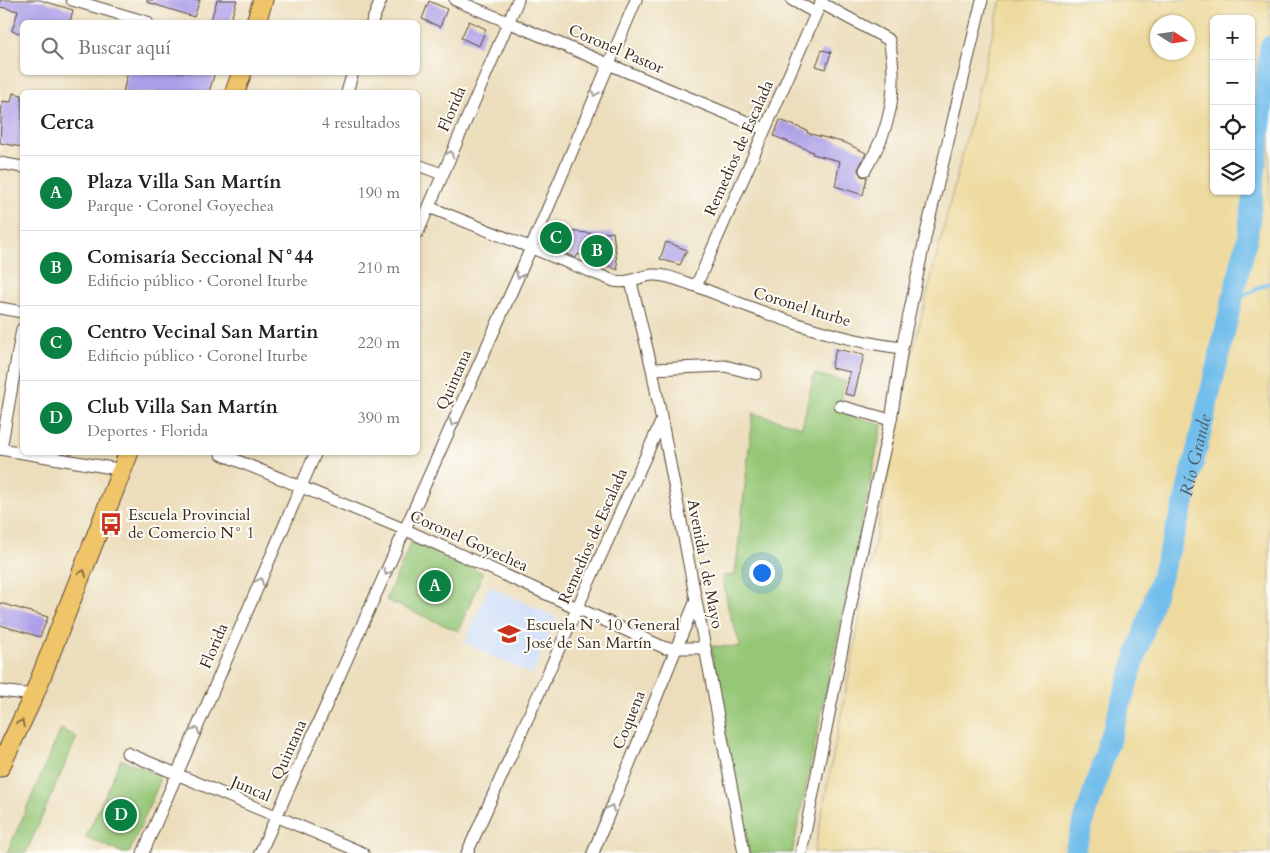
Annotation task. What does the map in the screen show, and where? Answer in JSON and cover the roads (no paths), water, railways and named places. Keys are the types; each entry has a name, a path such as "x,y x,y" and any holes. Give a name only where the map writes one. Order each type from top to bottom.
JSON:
{"main road":[{"path":"257,20 263,0"},
{"path":"237,90 241,75"},
{"path":"0,767 34,696 126,461"}],"street":[{"path":"72,0 140,20"},
{"path":"373,20 381,0"},
{"name":"Coronel Pastor","path":"455,0 764,129"},
{"name":"Florida","path":"420,228 518,0"},
{"name":"Quintana","path":"260,853 531,248 607,62 636,0"},
{"path":"792,0 820,5 890,40 894,71 891,110 885,136 865,170"},
{"path":"801,853 867,525 891,420 902,348 982,0"},
{"name":"Remedios de Escalada","path":"696,286 820,5"},
{"path":"347,90 353,75"},
{"path":"0,163 20,167"},
{"path":"420,166 442,174"},
{"path":"429,208 614,281 631,282 644,276 656,275 696,286"},
{"name":"Avenida 1 de Mayo","path":"631,282 652,369 744,853"},
{"name":"Coronel Iturbe","path":"696,286 813,330 877,345 902,348"},
{"path":"0,308 20,312"},
{"path":"20,339 0,449 20,451"},
{"path":"652,369 725,366 756,374"},
{"path":"840,406 891,420"},
{"name":"Remedios de Escalada","path":"467,853 662,422"},
{"path":"63,455 126,461"},
{"name":"Coronel Goyechea","path":"224,455 406,530 665,648 704,648"},
{"name":"Florida","path":"143,853 315,455"},
{"name":"Coquena","path":"593,853 696,600"},
{"path":"0,690 34,696"},
{"name":"Juncal","path":"127,753 276,818 363,853"}],"waterway":[{"name":"Río Grande","path":"1074,853 1183,507 1248,234 1270,46"},
{"path":"1232,302 1270,282"}],"place":[{"name":"Centro Vecinal San Martin","path":"556,238"},
{"name":"Comisaría Seccional N°44","path":"597,251"},
{"name":"Escuela Provincial de Comercio N° 1","path":"111,524"},
{"name":"Plaza Villa San Martín","path":"435,586"},
{"name":"Escuela N° 10 General José de San Martín","path":"509,634"},
{"name":"Club Villa San Martín","path":"121,815"}]}
